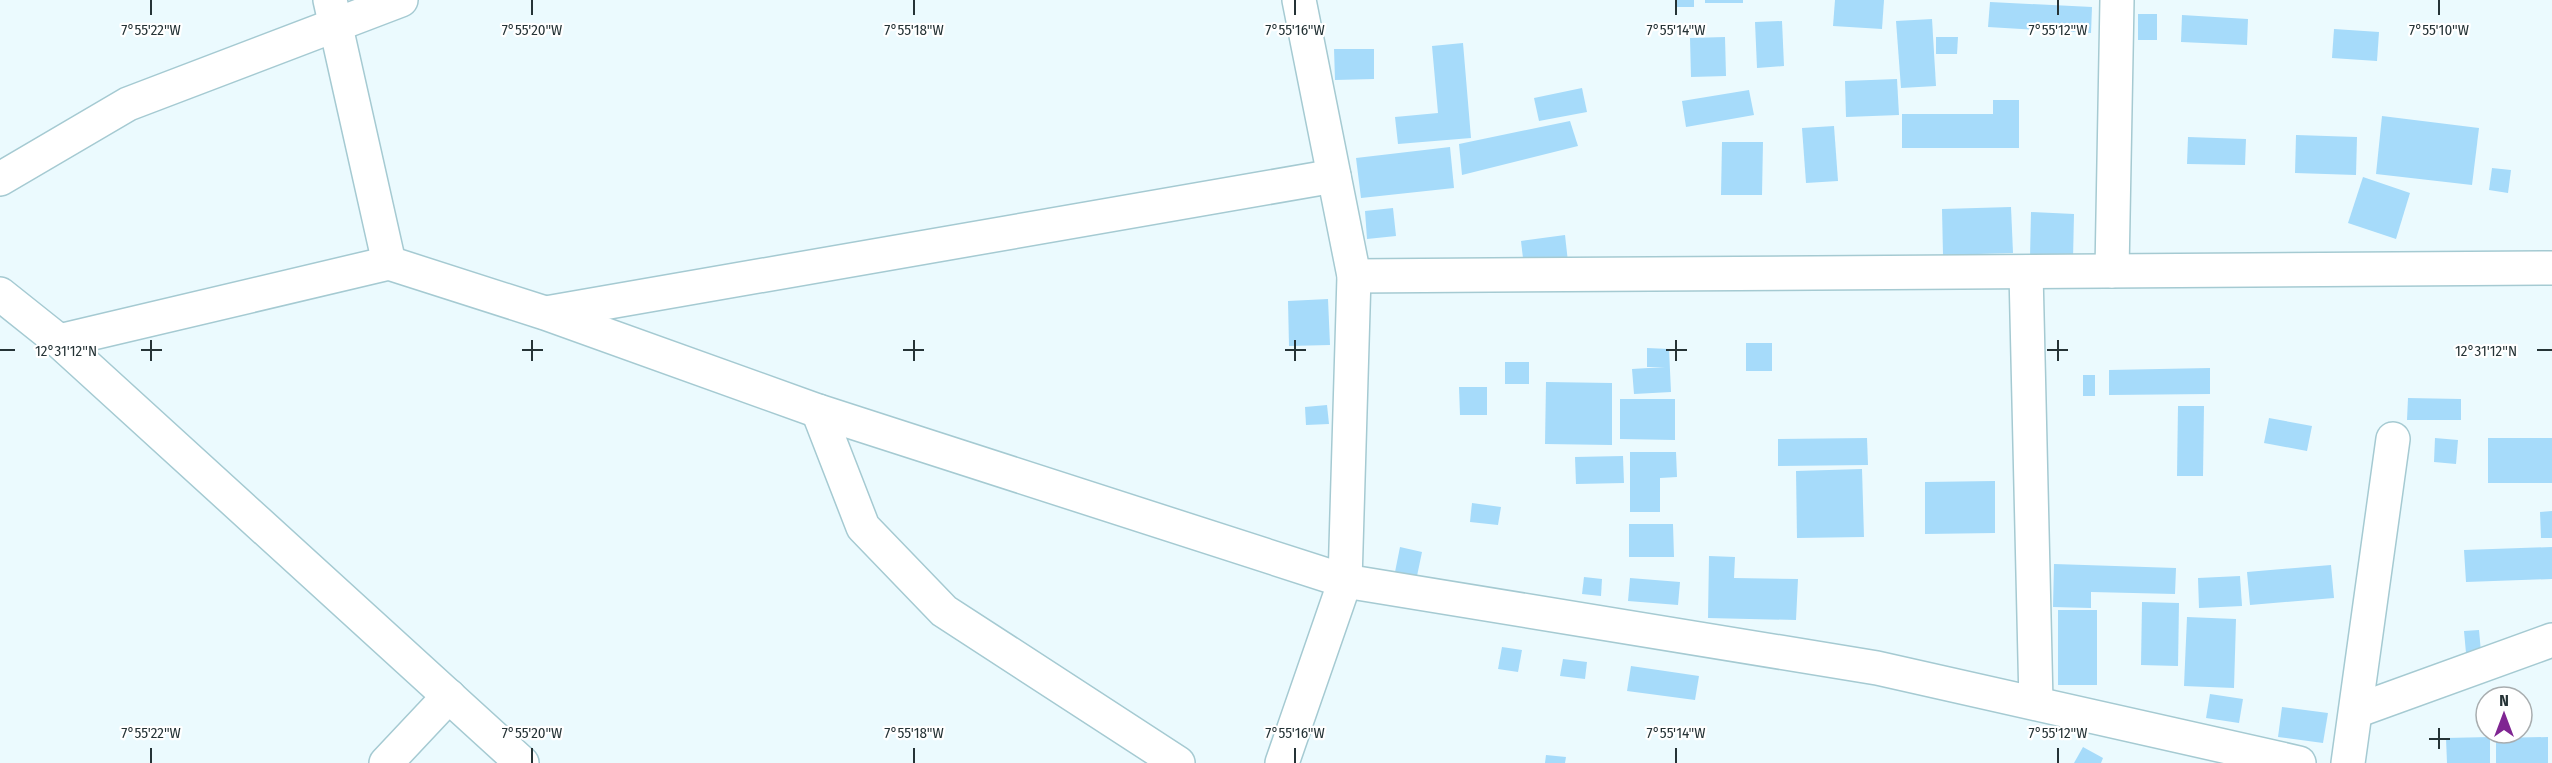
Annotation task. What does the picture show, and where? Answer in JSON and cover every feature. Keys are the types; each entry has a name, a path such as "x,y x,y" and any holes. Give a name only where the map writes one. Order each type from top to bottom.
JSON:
{"street":[{"path":"0,179 128,104 333,12 401,0"},
{"path":"1282,763 1345,581 1354,276 1299,0"},
{"path":"2112,271 2117,0"},
{"path":"333,12 389,263"},
{"path":"545,314 1334,176"},
{"path":"59,341 389,263 545,314 818,411 1345,581 1877,668 2299,763"},
{"path":"1354,276 2552,268"},
{"path":"2026,272 2036,703"},
{"path":"0,294 59,341 522,763"},
{"path":"818,411 863,527 944,611 1178,763"},
{"path":"2348,763 2394,439"},
{"path":"2356,711 2552,640"},
{"path":"386,763 449,696"}],"building":[{"path":"1677,0 1694,0 1694,7 1677,7"},
{"path":"1705,0 1743,0 1743,3 1705,3"},
{"path":"1835,0 1884,0 1882,29 1833,26"},
{"path":"1990,2 2092,7 2091,33 1988,27"},
{"path":"2138,14 2157,14 2157,40 2138,40"},
{"path":"2182,15 2248,19 2247,45 2181,42"},
{"path":"1932,19 1936,86 1901,88 1896,21"},
{"path":"1782,21 1784,66 1757,68 1755,22"},
{"path":"2334,29 2379,32 2377,61 2332,58"},
{"path":"1725,37 1726,76 1691,77 1690,38"},
{"path":"1936,37 1958,37 1957,54 1936,54"},
{"path":"1463,43 1471,138 1398,144 1395,117 1438,113 1432,46"},
{"path":"1334,49 1374,49 1374,79 1335,80"},
{"path":"1897,79 1899,115 1846,117 1845,81"},
{"path":"1582,88 1587,112 1539,121 1534,98"},
{"path":"1749,90 1754,115 1686,127 1682,101"},
{"path":"1993,100 2019,100 2019,148 1902,148 1902,114 1993,114"},
{"path":"2382,116 2479,128 2472,185 2376,174"},
{"path":"1570,121 1578,146 1462,175 1459,144"},
{"path":"1834,126 1838,181 1806,183 1802,128"},
{"path":"2296,135 2357,137 2356,175 2295,173"},
{"path":"2188,137 2246,139 2245,165 2187,164"},
{"path":"1722,142 1763,142 1762,195 1721,195"},
{"path":"1450,147 1454,188 1361,198 1356,158"},
{"path":"2492,168 2511,170 2508,193 2489,190"},
{"path":"2363,177 2410,193 2396,239 2348,223"},
{"path":"2011,207 2013,253 1943,255 1942,209"},
{"path":"1393,208 1396,236 1367,239 1365,211"},
{"path":"2031,212 2074,214 2073,260 2030,258"},
{"path":"1565,235 1568,262 1524,267 1521,241"},
{"path":"1328,299 1330,345 1289,346 1288,301"},
{"path":"1746,343 1772,343 1772,371 1746,371"},
{"path":"1647,348 1669,349 1671,392 1634,394 1632,369 1665,367 1647,367"},
{"path":"1505,362 1529,362 1529,384 1505,384"},
{"path":"2210,368 2210,394 2109,395 2109,370"},
{"path":"2083,375 2095,375 2095,396 2083,396"},
{"path":"1546,382 1612,383 1612,445 1545,444"},
{"path":"1459,387 1487,387 1487,415 1460,415"},
{"path":"2408,398 2461,399 2461,420 2407,420"},
{"path":"1620,399 1675,399 1675,440 1620,439"},
{"path":"1327,405 1329,424 1306,425 1305,407"},
{"path":"2178,406 2204,406 2203,476 2177,476"},
{"path":"2269,418 2312,426 2307,451 2264,443"},
{"path":"1867,438 1868,465 1778,466 1778,439"},
{"path":"2435,438 2458,440 2456,464 2434,462"},
{"path":"2488,438 2552,438 2552,483 2488,483"},
{"path":"1630,452 1676,452 1677,477 1660,478 1660,512 1630,512"},
{"path":"1623,456 1624,483 1576,484 1575,457"},
{"path":"1862,469 1864,537 1797,538 1796,471"},
{"path":"1995,481 1995,533 1925,534 1925,482"},
{"path":"1472,503 1501,507 1498,525 1470,522"},
{"path":"2552,511 2552,538 2541,538 2540,512"},
{"path":"1629,524 1673,524 1674,557 1629,557"},
{"path":"1400,547 1422,552 1417,576 1395,572"},
{"path":"2552,547 2552,579 2466,582 2464,550"},
{"path":"1709,556 1735,557 1734,578 1798,579 1796,620 1708,618"},
{"path":"2054,564 2176,568 2175,594 2091,592 2091,608 2053,607"},
{"path":"2331,565 2334,598 2250,605 2247,572"},
{"path":"2240,576 2242,606 2199,608 2198,578"},
{"path":"1584,577 1602,579 1601,596 1582,594"},
{"path":"1630,578 1680,582 1678,605 1628,601"},
{"path":"2142,602 2179,603 2178,666 2141,665"},
{"path":"2058,610 2097,610 2097,685 2058,685"},
{"path":"2187,617 2236,619 2234,688 2184,686"},
{"path":"2479,630 2481,652 2466,653 2464,631"},
{"path":"1502,647 1522,650 1518,672 1498,669"},
{"path":"1563,659 1587,662 1585,679 1560,676"},
{"path":"1631,666 1699,676 1695,700 1627,691"},
{"path":"2210,694 2243,699 2239,723 2206,718"},
{"path":"2282,707 2328,713 2323,743 2278,737"},
{"path":"2474,737 2474,745 2490,745 2490,763 2447,763 2446,738"},
{"path":"2534,737 2548,737 2548,763 2496,763 2496,745 2534,745"},
{"path":"2083,747 2103,758 2101,763 2074,763"},
{"path":"1546,755 1566,757 1565,763 1545,763"}]}
